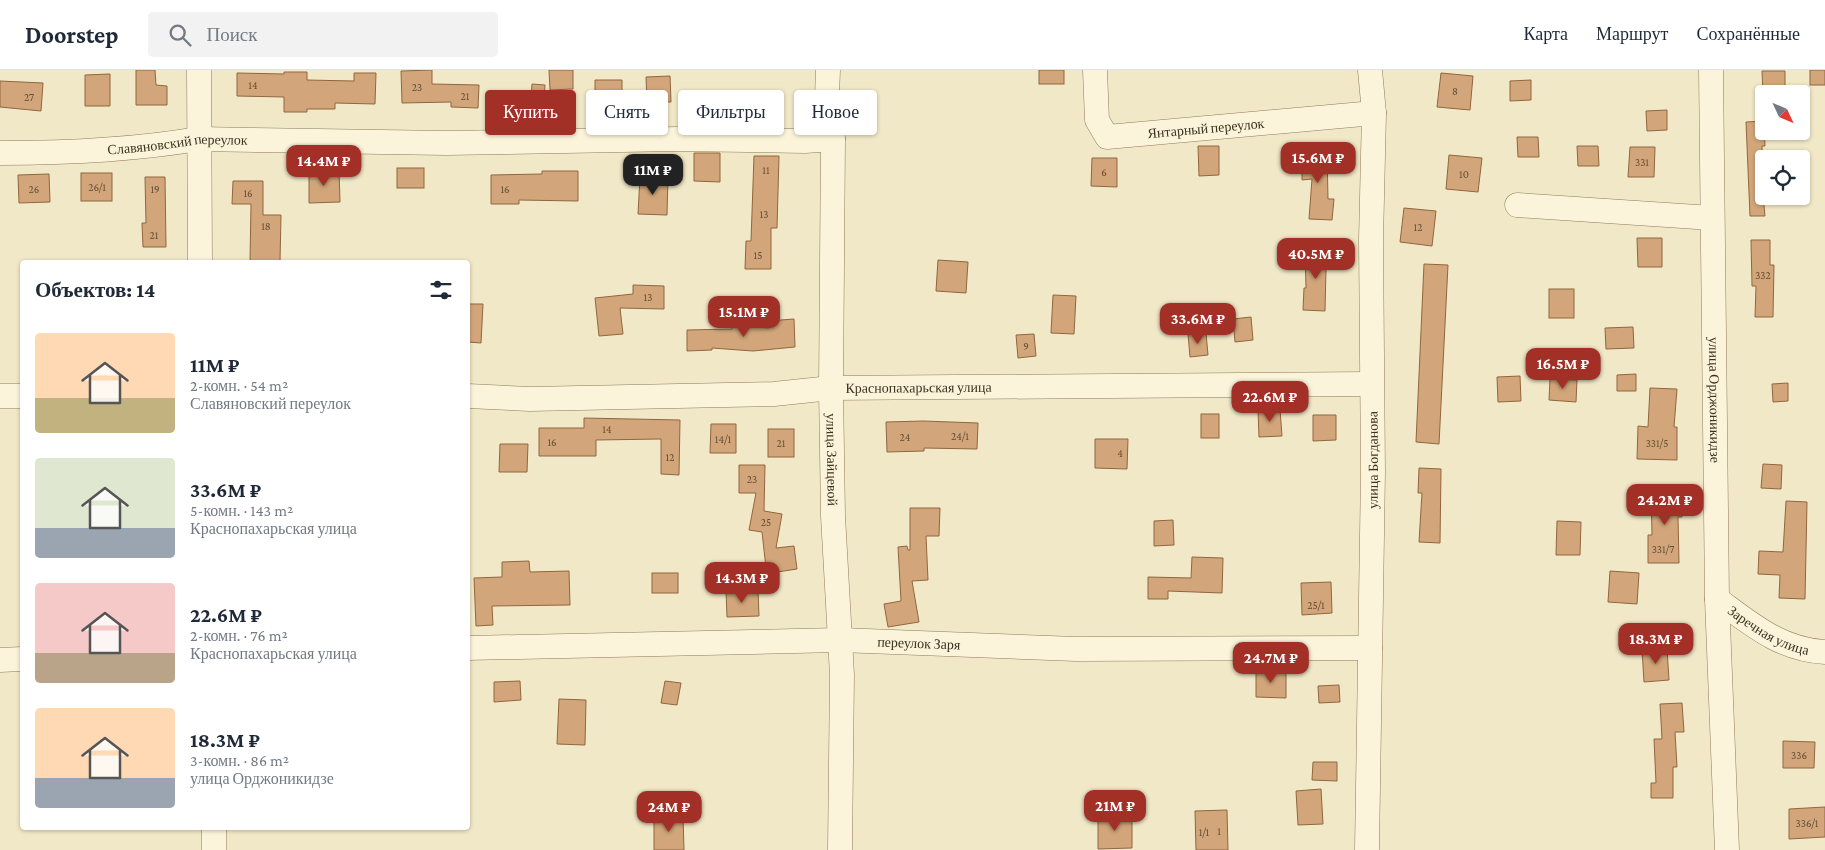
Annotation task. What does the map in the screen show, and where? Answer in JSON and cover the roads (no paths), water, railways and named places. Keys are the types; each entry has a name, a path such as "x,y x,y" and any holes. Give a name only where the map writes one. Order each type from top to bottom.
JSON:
{"street":[{"path":"200,70 198,139 200,260"},
{"name":"улица Зайцевой","path":"828,70 827,96 833,139 831,388 833,516 840,640 840,850"},
{"name":"Янтарный переулок","path":"1095,70 1097,120 1107,137 1374,113"},
{"name":"улица Богданова","path":"1368,850 1373,472 1371,240 1374,113 1370,70"},
{"name":"улица Орджоникидзе","path":"1711,70 1717,599 1727,850"},
{"name":"Славяновский переулок","path":"0,153 69,153 167,144 198,139 446,143 678,139 805,141 833,139"},
{"path":"1517,205 1712,218"},
{"name":"Краснопахарьская улица","path":"470,396 530,399 765,394 831,388 1371,384"},
{"path":"0,396 20,396"},
{"name":"Заречная улица","path":"1717,599 1762,631 1804,651 1825,652"},
{"name":"переулок Заря","path":"470,648 840,640 1076,649 1370,648"},
{"path":"0,660 20,659"},
{"path":"214,830 214,850"}]}
